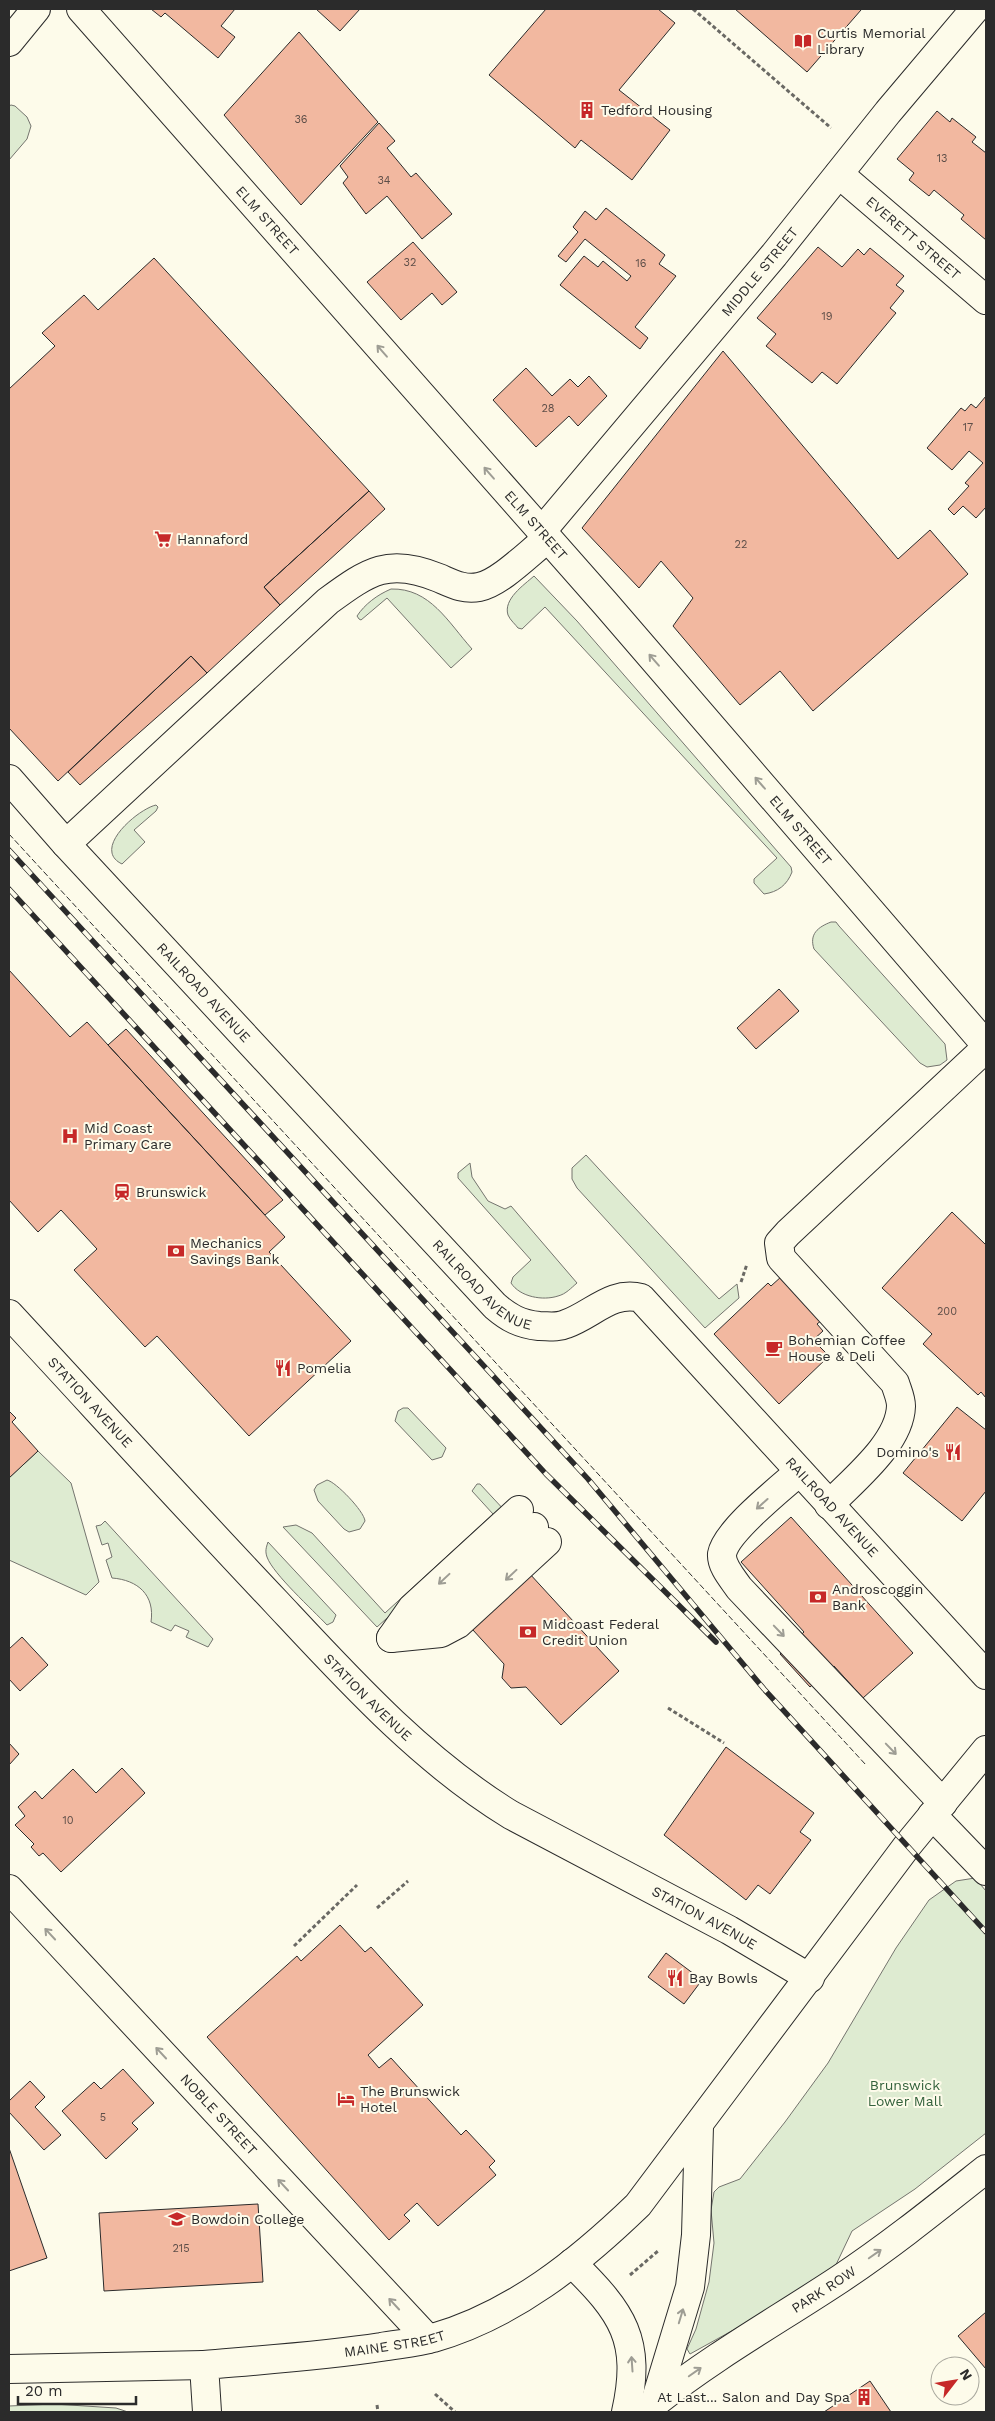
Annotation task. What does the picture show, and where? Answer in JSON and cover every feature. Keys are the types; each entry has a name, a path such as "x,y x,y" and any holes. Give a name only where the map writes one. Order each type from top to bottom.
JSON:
{"street":[{"path":"9,42 36,9"},
{"name":"ELM STREET","path":"81,9 544,535 986,1046"},
{"name":"MIDDLE STREET","path":"66,844 328,601 349,586 369,574 389,568 406,567 465,588 480,587 500,576 544,535 975,9"},
{"name":"EVERETT STREET","path":"839,174 986,300"},
{"name":"RAILROAD AVENUE","path":"9,779 66,844 495,1306 510,1318 524,1324 555,1327 566,1324 616,1298 630,1295 641,1298 986,1674"},
{"path":"829,1505 873,1460 893,1435 899,1420 901,1404 895,1383 781,1258 779,1243 986,1046"},
{"name":"STATION AVENUE","path":"9,1314 310,1638 410,1738 492,1803 511,1815 729,1930 810,1978"},
{"path":"799,1472 758,1509 727,1543 722,1555 726,1570 739,1588 938,1809 986,1871"},
{"path":"533,1526 458,1624 440,1633 391,1638 412,1608 533,1526"},
{"name":"MAINE STREET","path":"9,2369 204,2365 335,2354 428,2340 472,2324 548,2283 638,2206 938,1809 986,1750"},
{"name":"NOBLE STREET","path":"9,1888 428,2340"},
{"path":"654,2407 690,2287 696,2235 699,2126"},
{"name":"PARK ROW","path":"654,2407 718,2356 848,2273 915,2225 986,2169"},
{"path":"572,2264 610,2303 628,2342 633,2370 626,2412"},
{"path":"204,2365 207,2412"}],"path":[{"path":"693,9 836,133"},
{"path":"668,1708 724,1743"},
{"path":"377,1908 408,1881"},
{"path":"294,1946 357,1885"},
{"path":"627,2278 659,2250"},
{"path":"435,2394 455,2412"},
{"path":"377,2405 378,2412"}],"green space":[{"path":"9,106 15,106 27,117 31,126 27,139 9,160"},
{"path":"534,576 577,621 791,867 792,872 785,884 774,892 764,894 754,883 754,879 777,858 545,607 522,629 518,628 512,621 507,609 511,598"},
{"path":"391,589 405,590 427,600 437,608 472,649 451,668 387,598 361,620 359,619 357,616 368,604"},
{"path":"156,805 158,807 156,811 134,830 145,842 122,864 114,857 112,849 114,840 129,821"},
{"path":"836,922 945,1044 947,1060 940,1065 927,1067 920,1063 814,949 814,935 822,926"},
{"path":"586,1155 719,1299 737,1284 739,1298 705,1328 577,1188 572,1179 572,1168"},
{"path":"470,1163 472,1177 488,1201 505,1209 511,1206 577,1283 564,1294 546,1298 532,1297 520,1292 511,1283 513,1277 531,1260 458,1178 458,1173"},
{"path":"408,1408 446,1448 442,1457 432,1460 395,1421 398,1411"},
{"path":"38,1451 71,1483 99,1582 86,1595 9,1560 9,1478"},
{"path":"327,1480 343,1491 360,1511 365,1521 360,1529 349,1532 344,1529 318,1501 314,1490 317,1485"},
{"path":"477,1484 480,1484 506,1512 377,1627 283,1527 296,1525 312,1533 385,1613 493,1514 472,1491"},
{"path":"105,1521 213,1639 208,1647 186,1637 189,1631 175,1625 171,1631 151,1622 152,1612 150,1604 143,1591 130,1582 112,1578 106,1560 112,1557 108,1543 102,1545 96,1526 101,1525"},
{"path":"268,1542 336,1615 333,1622 327,1625 277,1573 267,1557"},
{"name":"Brunswick Lower Mall","path":"975,1878 986,1891 986,2133 915,2189 852,2231 833,2271 813,2286 690,2354 687,2349 696,2329 709,2282 714,2243 711,2210 714,2192 719,2187 740,2179 785,2122 828,2063 896,1948 929,1900 956,1881"},
{"path":"54,2404 116,2408 128,2412 9,2412 9,2406"}],"building":[{"path":"151,9 235,9 221,26 235,37 218,58 165,13 161,17"},
{"path":"316,9 360,9 340,31"},
{"name":"Tedford Housing","path":"546,9 658,9 675,23 619,90 670,130 632,180 581,140 575,148 489,75"},
{"name":"Curtis Memorial Library","path":"735,9 859,9 861,10 807,72"},
{"path":"299,32 378,122 301,205 224,115"},
{"path":"937,111 950,122 952,118 976,137 972,142 986,153 986,240 961,219 964,215 934,190 929,196 909,180 914,173 897,159"},
{"path":"379,123 395,141 387,148 411,177 416,173 452,214 422,239 387,196 366,214 343,183 348,177 340,166"},
{"path":"606,208 665,255 659,264 676,276 635,327 648,338 640,349 560,285 584,256 598,267 603,261 627,281 631,276 585,239 566,262 558,256 578,232 573,227 585,211 596,220"},
{"path":"413,242 457,292 442,305 432,293 401,320 367,282"},
{"path":"818,247 842,267 858,249 864,255 870,248 904,276 896,285 904,291 890,308 896,313 837,384 822,372 812,383 766,346 776,334 757,318"},
{"name":"Hannaford","path":"154,258 369,491 264,587 280,605 207,673 191,656 58,781 9,728 9,389 55,346 42,333 84,295 98,310"},
{"path":"723,351 898,559 930,530 968,574 813,711 780,671 740,705 673,626 693,598 661,561 639,588 582,528"},
{"path":"526,368 552,396 570,379 578,387 589,376 607,396 578,426 569,416 536,447 493,400"},
{"path":"986,396 986,507 976,518 963,506 954,515 948,509 969,486 965,483 983,463 969,451 952,470 927,448 961,408 965,411 971,404 976,408"},
{"path":"369,491 385,509 280,605 264,587"},
{"path":"191,656 207,673 80,785 68,772"},
{"path":"9,970 70,1037 87,1022 285,1237 269,1252 351,1341 249,1436 157,1336 145,1347 74,1270 97,1249 61,1210 38,1232 9,1200"},
{"path":"779,989 799,1011 756,1049 737,1028"},
{"path":"126,1029 283,1200 265,1215 108,1045"},
{"path":"952,1212 986,1245 986,1398 981,1392 978,1395 923,1344 932,1334 882,1288"},
{"name":"Bohemian Coffee House & Deli","path":"782,1276 822,1320 817,1324 823,1331 813,1340 829,1356 779,1404 714,1334 768,1283 771,1286"},
{"name":"Domino's","path":"957,1407 986,1430 986,1491 962,1521 903,1473"},
{"path":"9,1411 16,1418 12,1422 38,1451 9,1478"},
{"name":"Androscoggin Bank","path":"791,1517 913,1653 863,1698 834,1666 810,1687 780,1654 804,1632 741,1562"},
{"name":"Midcoast Federal Credit Union","path":"529,1573 619,1671 561,1725 526,1687 511,1688 502,1678 504,1664 441,1595"},
{"path":"22,1637 48,1665 20,1691 9,1679 9,1649"},
{"path":"9,1743 19,1754 9,1765"},
{"path":"726,1747 814,1813 800,1832 811,1840 770,1894 758,1885 746,1900 664,1835"},
{"path":"122,1768 145,1793 61,1872 43,1853 39,1856 31,1847 34,1844 15,1825 25,1816 18,1807 35,1791 42,1799 73,1769 96,1793"},
{"name":"The Brunswick Hotel","path":"340,1925 365,1952 371,1947 423,2005 368,2055 379,2068 391,2058 461,2135 466,2130 495,2161 489,2167 496,2175 438,2226 417,2203 404,2215 410,2221 389,2240 207,2037 297,1956 301,1961"},
{"name":"Bay Bowls","path":"666,1953 702,1980 684,2004 648,1977"},
{"path":"123,2069 154,2103 132,2123 138,2129 106,2159 62,2111 94,2082 101,2089"},
{"path":"30,2081 45,2097 35,2107 61,2135 44,2150 9,2112 9,2101"},
{"path":"9,2148 47,2258 9,2271"},
{"path":"258,2204 263,2282 104,2291 99,2213"},
{"path":"986,2312 986,2369 980,2362 980,2356 975,2356 958,2336"},
{"name":"At Last... Salon and Day Spa","path":"870,2381 891,2412 824,2412"}],"railway":[{"path":"9,850 588,1479 764,1689 986,1932"},
{"path":"9,889 546,1474 716,1642"}],"fence":[{"path":"9,834 866,1765"}],"place":[{"name":"Curtis Memorial Library","path":"803,41"},
{"name":"Tedford Housing","path":"587,110"},
{"name":"Hannaford","path":"163,539"},
{"name":"Mid Coast Primary Care","path":"70,1136"},
{"name":"Brunswick","path":"122,1192"},
{"name":"Mechanics Savings Bank","path":"176,1251"},
{"name":"Bohemian Coffee House & Deli","path":"774,1348"},
{"name":"Pomelia","path":"283,1368"},
{"name":"Domino's","path":"953,1452"},
{"name":"Androscoggin Bank","path":"818,1597"},
{"name":"Midcoast Federal Credit Union","path":"528,1632"},
{"name":"Bay Bowls","path":"675,1978"},
{"name":"The Brunswick Hotel","path":"346,2099"},
{"name":"Bowdoin College","path":"177,2219"},
{"name":"At Last... Salon and Day Spa","path":"864,2397"}]}
